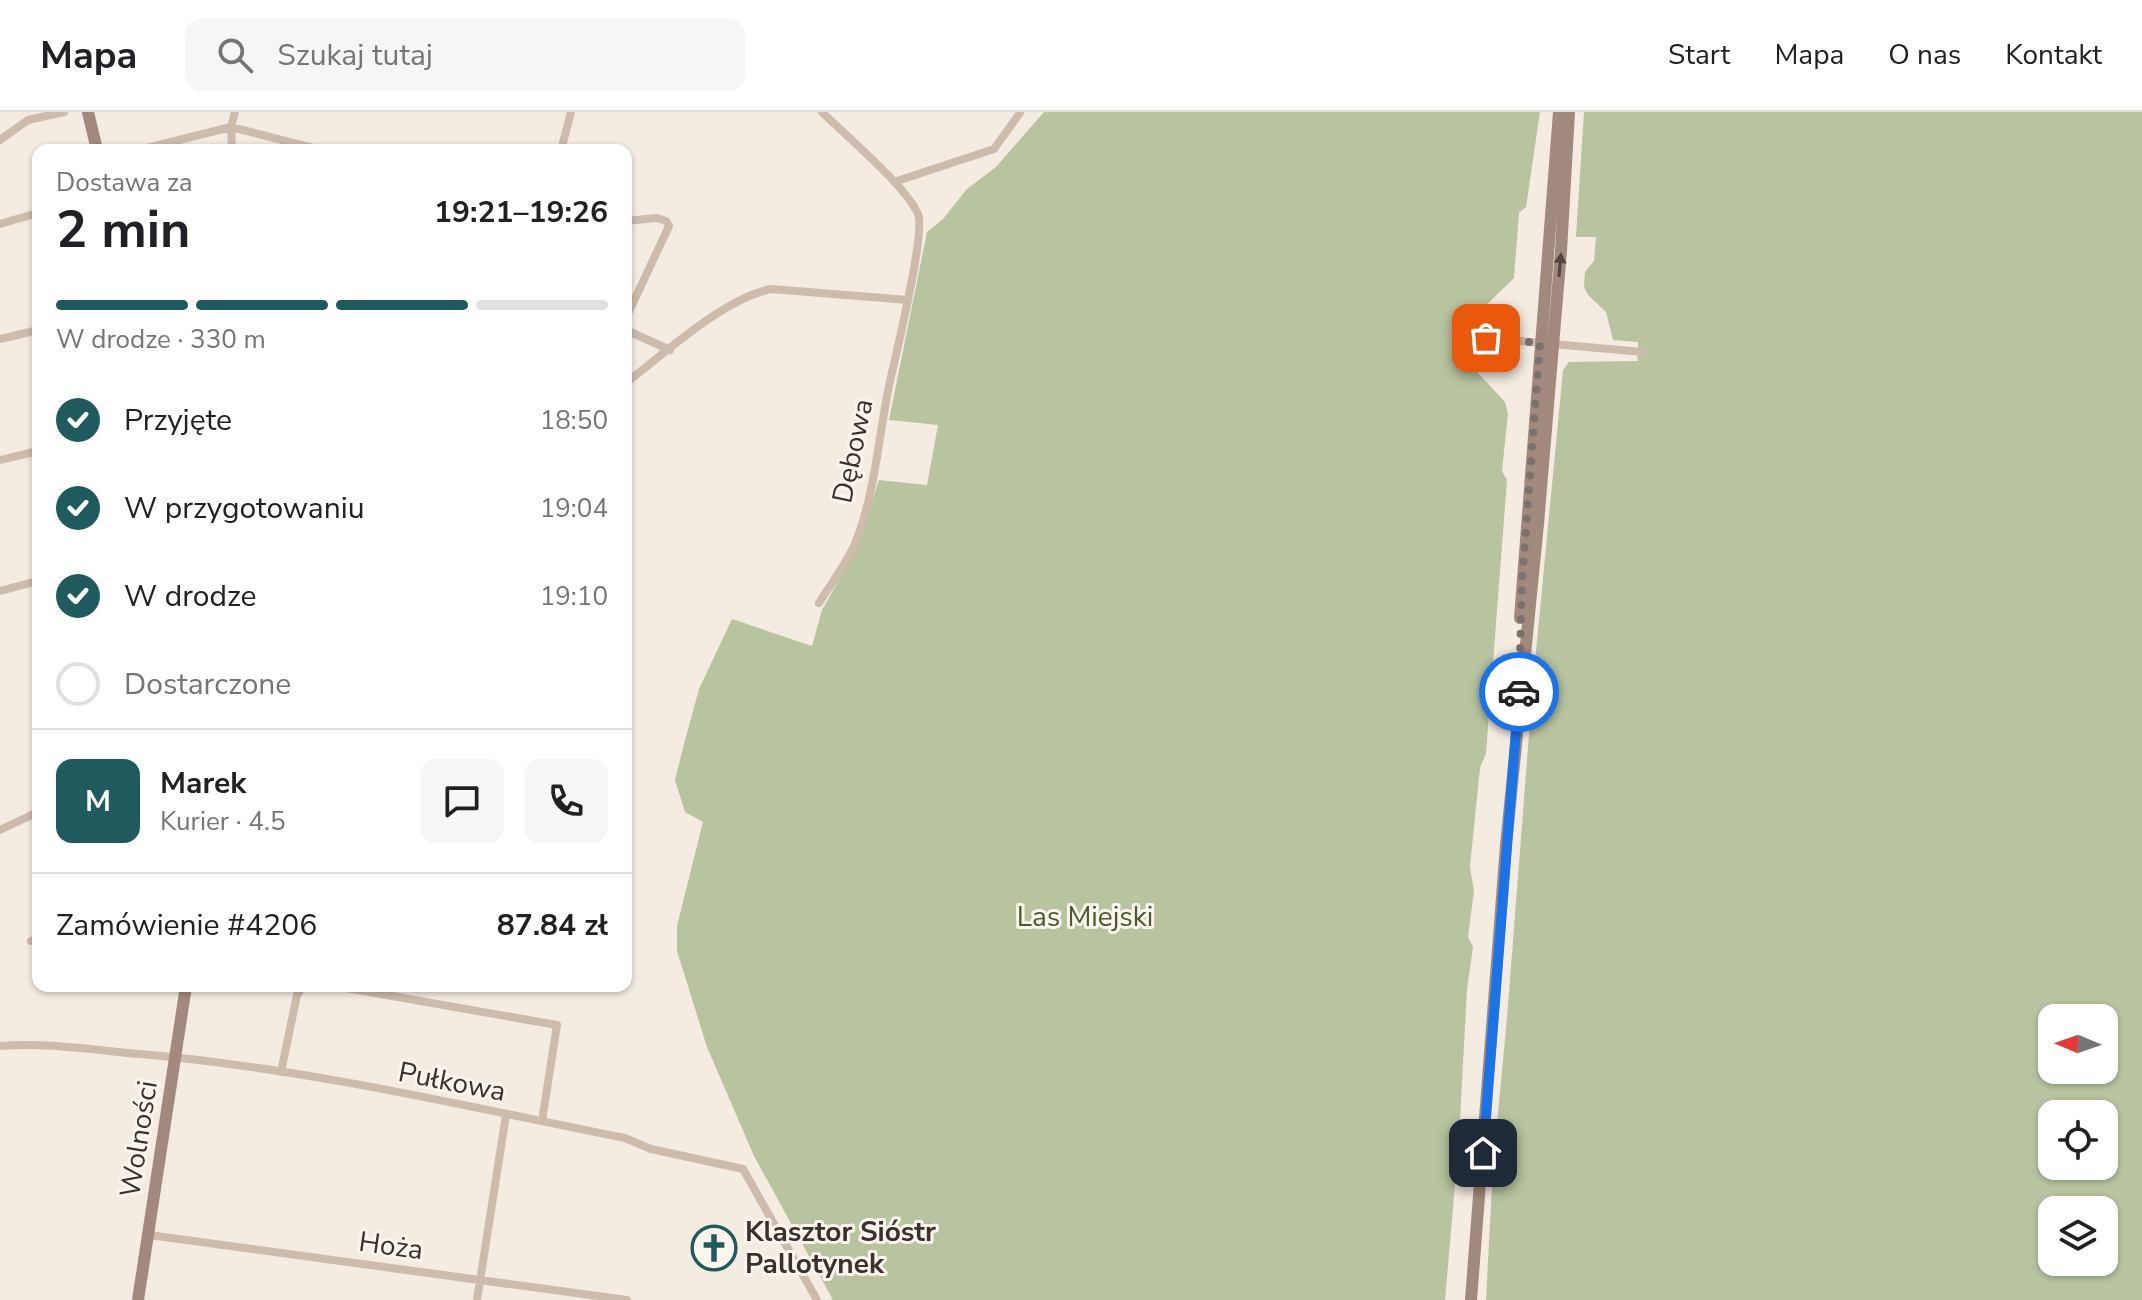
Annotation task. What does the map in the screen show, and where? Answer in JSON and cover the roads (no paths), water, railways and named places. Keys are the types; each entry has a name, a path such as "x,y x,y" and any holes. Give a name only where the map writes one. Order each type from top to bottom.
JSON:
{"main road":[{"path":"88,112 96,144"},
{"path":"1471,1300 1519,701 1538,524 1559,112"},
{"path":"1547,343 1561,251 1569,112"},
{"name":"Wolności","path":"138,1300 185,992"}],"street":[{"path":"0,140 28,120 64,112"},
{"path":"232,144 231,127 235,112"},
{"path":"563,144 571,112"},
{"path":"822,112 894,182 994,149 1020,113"},
{"path":"163,144 231,127 298,144"},
{"name":"Dębowa","path":"819,603 853,547 874,473 908,300 920,227 918,214 894,182"},
{"path":"0,224 32,215"},
{"path":"632,220 657,218 666,221 669,226 632,305"},
{"path":"632,378 741,298 756,292 771,289 908,300"},
{"path":"0,339 32,331"},
{"path":"632,333 670,350"},
{"path":"1451,335 1643,352"},
{"path":"0,460 32,452"},
{"path":"0,591 32,583"},
{"path":"0,830 32,815"},
{"path":"281,1072 299,992"},
{"path":"369,992 557,1025 542,1121"},
{"name":"Pułkowa","path":"0,1046 26,1044 176,1057 281,1072 625,1138 651,1149 743,1169 817,1300"},
{"path":"477,1300 506,1115"},
{"name":"Hoża","path":"149,1235 627,1300"}],"place":[{"name":"Klasztor Sióstr Pallotynek","path":"714,1248"}],"park label":[{"name":"Las Miejski","path":"1085,917"}]}
